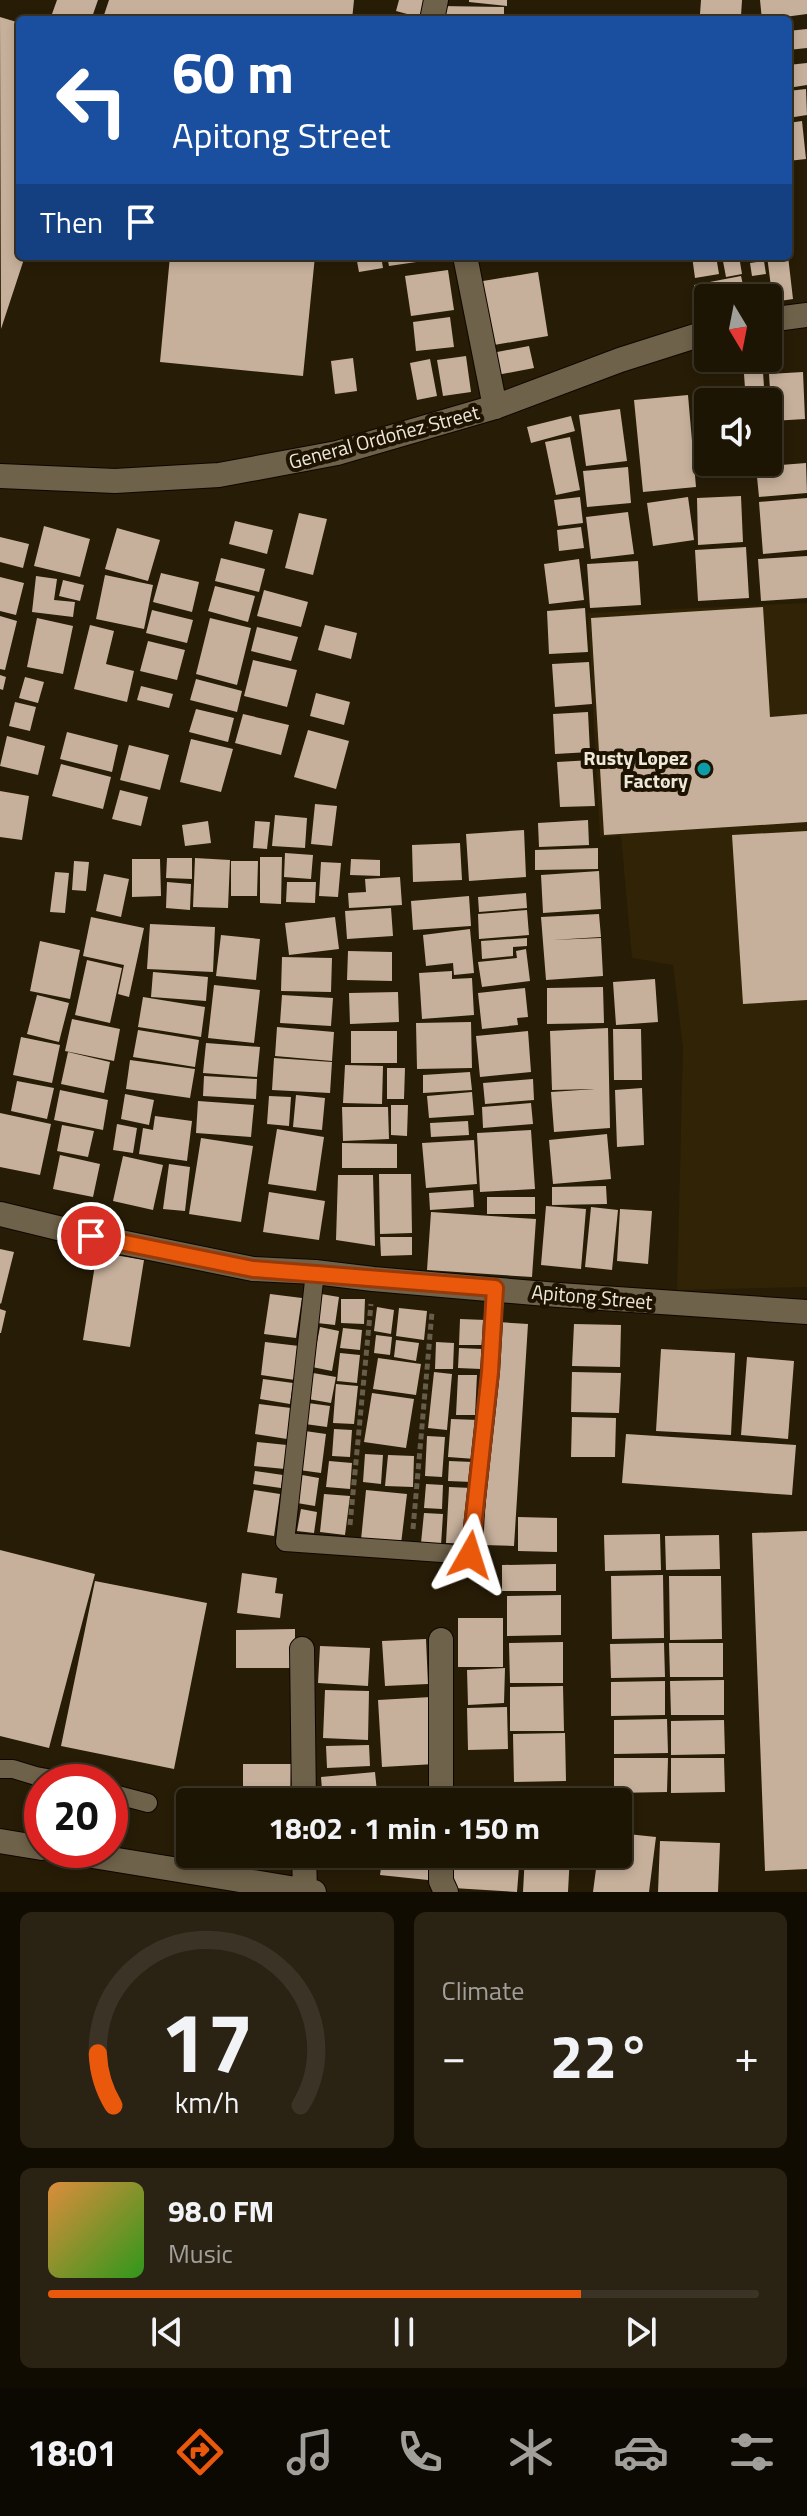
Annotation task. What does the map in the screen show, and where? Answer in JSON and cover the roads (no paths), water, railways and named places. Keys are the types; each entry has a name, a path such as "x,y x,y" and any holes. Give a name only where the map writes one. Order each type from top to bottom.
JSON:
{"street":[{"path":"466,260 495,407"},
{"path":"782,318 807,315"},
{"name":"General Ordoñez Street","path":"0,476 115,481 219,475 337,453 495,407 620,360 694,336"},
{"name":"Apitong Street","path":"0,1214 253,1269 807,1312"},
{"path":"441,1640 441,1788"},
{"path":"302,1649 304,1788"},
{"path":"0,1841 24,1845"},
{"path":"128,1862 309,1891 306,1868"},
{"path":"441,1868 441,1881 446,1892"}],"lane":[{"path":"315,1272 285,1542 470,1555 490,1372 495,1288"},
{"path":"0,1769 24,1772"},
{"path":"128,1798 148,1803"}],"place":[{"name":"Rusty Lopez Factory","path":"704,769"}]}
